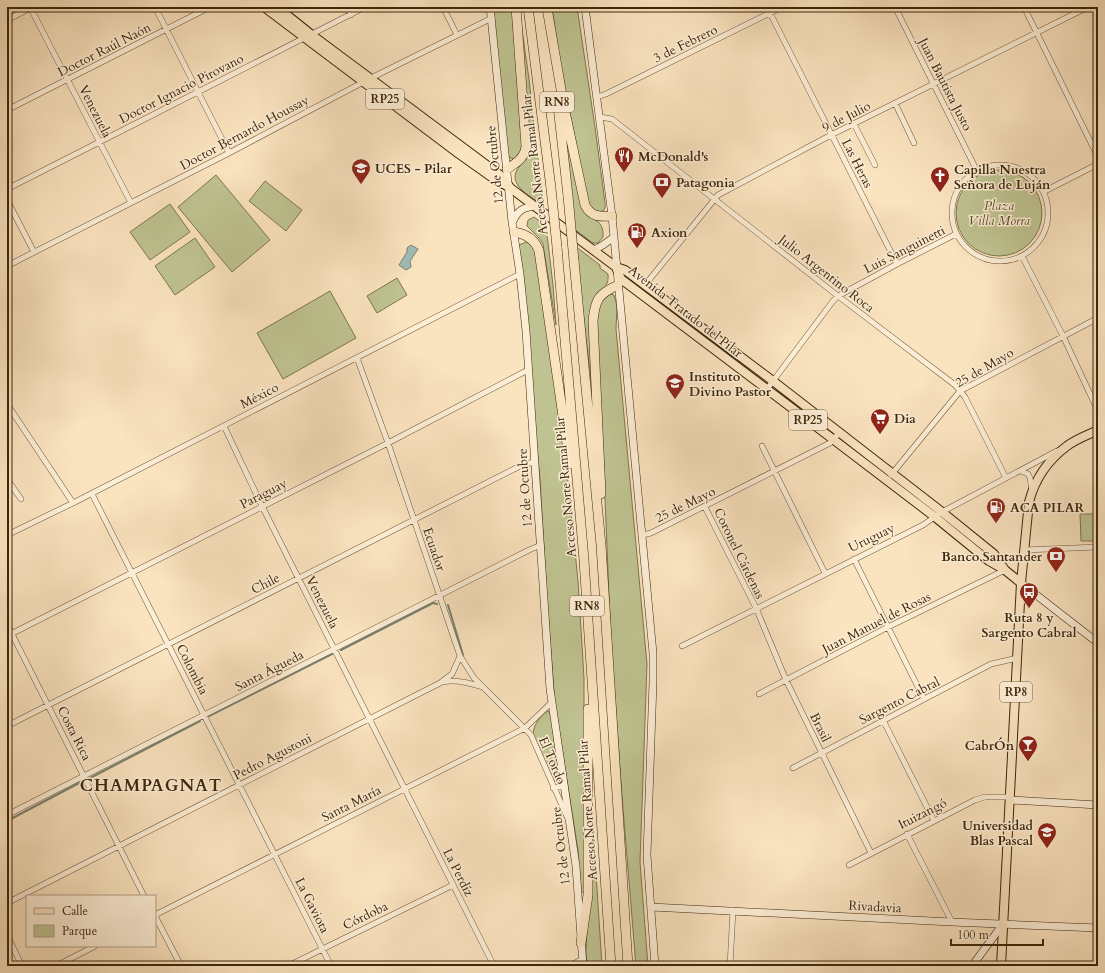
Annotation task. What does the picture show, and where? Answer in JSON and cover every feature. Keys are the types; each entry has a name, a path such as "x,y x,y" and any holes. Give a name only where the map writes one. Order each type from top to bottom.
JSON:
{"highway":[{"path":"507,169 521,159 525,153 526,146 516,7"},
{"name":"Acceso Norte Ramal Pilar","path":"528,7 557,247 584,560 611,966"},
{"path":"547,7 564,107 585,205 590,213 596,216 612,216"},
{"name":"RN8","path":"547,7 568,196 601,545 629,966"},
{"path":"514,232 524,235 534,241 540,256 584,560"},
{"path":"601,545 601,488 593,321 595,305 599,297 606,290 618,285"},
{"path":"581,943 588,895 588,722 591,671"}],"main road":[{"name":"RP25","path":"264,7 371,78 500,175 509,187"},
{"name":"RP25","path":"277,7 308,36 363,82 465,159 536,206 616,267"},
{"name":"Avenida Tratado del Pilar","path":"616,267 625,270 646,285 840,432 892,474 989,561 1005,570 1021,583"},
{"name":"Avenida Tratado del Pilar","path":"616,267 621,279 887,481 938,514"},
{"name":"Uruguay","path":"1032,492 1045,467 1052,459 1068,445 1098,430"},
{"name":"RP8","path":"1001,966 1021,583 1027,517 1032,492"}],"street":[{"path":"7,20 31,7"},
{"name":"Venezuela","path":"31,7 131,203"},
{"path":"155,7 229,153"},
{"name":"Doctor Raúl Naón","path":"7,110 210,7"},
{"path":"347,7 351,14"},
{"name":"Doctor Ignacio Pirovano","path":"7,189 365,7"},
{"path":"443,7 457,35"},
{"name":"12 de Octubre","path":"490,7 512,222 520,274 552,702 576,866 583,963"},
{"path":"586,7 612,216 653,668 647,855 655,966"},
{"name":"Las Heras","path":"767,7 897,264"},
{"name":"3 de Febrero","path":"597,96 606,94 782,7"},
{"name":"Juan Bautista Justo","path":"895,7 977,171"},
{"path":"1024,7 1098,157"},
{"name":"9 de Julio","path":"646,285 718,195 831,135 1088,7"},
{"name":"Doctor Bernardo Houssay","path":"7,266 229,153 363,82 492,18"},
{"path":"895,103 914,143"},
{"name":"Julio Argentino Roca","path":"600,116 612,119 960,391 965,397 1006,478"},
{"path":"854,124 875,165"},
{"path":"1042,192 1098,164"},
{"path":"997,165 1009,166 1021,170 1032,178 1042,192 1047,205 1047,218 1044,231 1037,243 1022,256 1005,261 990,260 976,255 965,246 956,234 952,222 952,208 955,196 962,184 977,171 997,165"},
{"path":"7,200 34,252"},
{"path":"512,222 516,214 522,209 536,206"},
{"name":"Luis Sanguinetti","path":"767,389 838,296 956,234"},
{"path":"594,250 614,237"},
{"path":"1022,256 1098,411"},
{"name":"México","path":"7,535 92,494 520,274"},
{"name":"25 de Mayo","path":"887,481 960,391 1098,318"},
{"name":"Ecuador","path":"357,358 388,443 460,656 468,669 483,687 525,728"},
{"name":"Paraguay","path":"9,634 388,443 528,370"},
{"path":"7,404 73,503"},
{"name":"Venezuela","path":"224,426 262,506 405,788"},
{"name":"25 de Mayo","path":"642,535 651,533 705,507 830,443 840,432"},
{"name":"Uruguay","path":"682,646 923,525 938,514 1068,445"},
{"path":"762,446 825,573"},
{"name":"Chile","path":"7,726 522,465 534,462"},
{"path":"1021,471 1028,474 1032,492"},
{"path":"7,479 21,499"},
{"name":"Colombia","path":"92,494 274,854"},
{"name":"Coronel Cárdenas","path":"705,507 756,608"},
{"name":"Santa Águeda","path":"7,815 440,594 541,545"},
{"path":"1024,550 1098,547"},
{"path":"854,559 924,699"},
{"name":"Juan Manuel de Rosas","path":"758,694 888,627 1005,570"},
{"name":"RP25","path":"1021,583 1098,643"},
{"name":"Brasil","path":"756,608 786,680 871,853"},
{"name":"Costa Rica","path":"7,624 9,634 49,705 144,895"},
{"name":"Pedro Agustoni","path":"7,903 440,683 452,674 460,656"},
{"name":"Sargento Cabral","path":"792,768 991,664 1018,658"},
{"path":"459,666 468,669 467,677 460,682 455,675 455,669 459,666"},
{"name":"Pedro Agustoni","path":"440,683 450,681 483,687"},
{"name":"Santa María","path":"156,915 274,854 525,728 552,702"},
{"path":"883,720 934,821"},
{"name":"El Tordo","path":"525,728 531,735 570,824"},
{"path":"553,788 564,786"},
{"name":"La Perdíz","path":"405,788 494,966"},
{"name":"Ituizangó","path":"849,865 980,798 1010,798 1098,805"},
{"path":"907,834 952,922"},
{"name":"La Gaviota","path":"274,854 331,966"},
{"name":"Córdoba","path":"288,966 453,885"},
{"name":"Rivadavia","path":"650,906 1098,928"},
{"path":"730,966 733,910"},
{"path":"156,918 181,966"},
{"path":"972,966 1003,924"},
{"path":"7,935 22,966"},
{"path":"56,966 93,947"},
{"path":"569,966 583,963"}],"green space":[{"path":"492,7 512,7 523,150 516,159 510,158 508,155"},
{"path":"552,7 577,7 605,203 605,208 603,211 595,212 588,204 560,63"},
{"path":"520,15 529,79 543,205 523,191 516,181 515,176 530,148"},
{"path":"561,104 589,215 598,221 602,229 603,237 598,243 593,243 574,229"},
{"name":"Plaza Villa Morra","path":"991,170 1007,170 1016,173 1030,182 1039,196 1042,205 1042,221 1039,230 1030,244 1016,253 1007,256 991,256 975,249 968,244 963,237 956,221 956,205 963,189 968,182 975,177"},
{"path":"216,175 270,240 232,272 178,207"},
{"path":"265,181 302,210 286,231 249,201"},
{"path":"170,204 190,232 150,260 130,232"},
{"path":"534,217 546,226 556,325 543,244 527,226 528,220"},
{"path":"195,238 215,267 175,295 155,266"},
{"path":"526,242 532,245 535,251 561,412 578,581 584,678 584,893 581,892 578,850 555,704 540,479 519,245"},
{"path":"575,246 600,265 600,268 608,274 606,286 597,294 593,396"},
{"path":"397,278 407,295 377,313 367,296"},
{"path":"330,291 356,338 283,379 257,333"},
{"path":"610,294 614,295 617,306 616,329 647,664 640,862 648,966 636,966 611,644 602,426 595,329 598,304"},
{"path":"1080,514 1098,514 1098,541 1081,541"},
{"path":"548,711 551,714 560,784 558,786 555,786 533,735 534,728 538,721 542,715"},
{"path":"592,811 602,966 587,966 586,952"}],"water":[{"path":"411,245 418,249 410,261 411,267 406,270 399,265 407,252 407,248"}],"waterway":[{"path":"341,650 433,603 437,604"},
{"path":"448,605 463,655"},
{"path":"209,716 332,654"},
{"path":"90,778 200,721"},
{"path":"7,821 81,782"}],"place":[{"name":"McDonald's","path":"624,173"},
{"name":"UCES - Pilar","path":"361,185"},
{"name":"Capilla Nuestra Señora de Luján","path":"940,193"},
{"name":"Patagonia","path":"662,199"},
{"name":"Axion","path":"637,249"},
{"name":"Instituto Divino Pastor","path":"675,400"},
{"name":"Dia","path":"880,435"},
{"name":"ACA PILAR","path":"996,524"},
{"name":"Banco Santander","path":"1056,573"},
{"name":"Ruta 8 y Sargento Cabral","path":"1029,609"},
{"name":"CabrÓn","path":"1028,762"},
{"name":"Universidad Blas Pascal","path":"1047,849"}],"district":[{"name":"CHAMPAGNAT","path":"151,785"}]}
